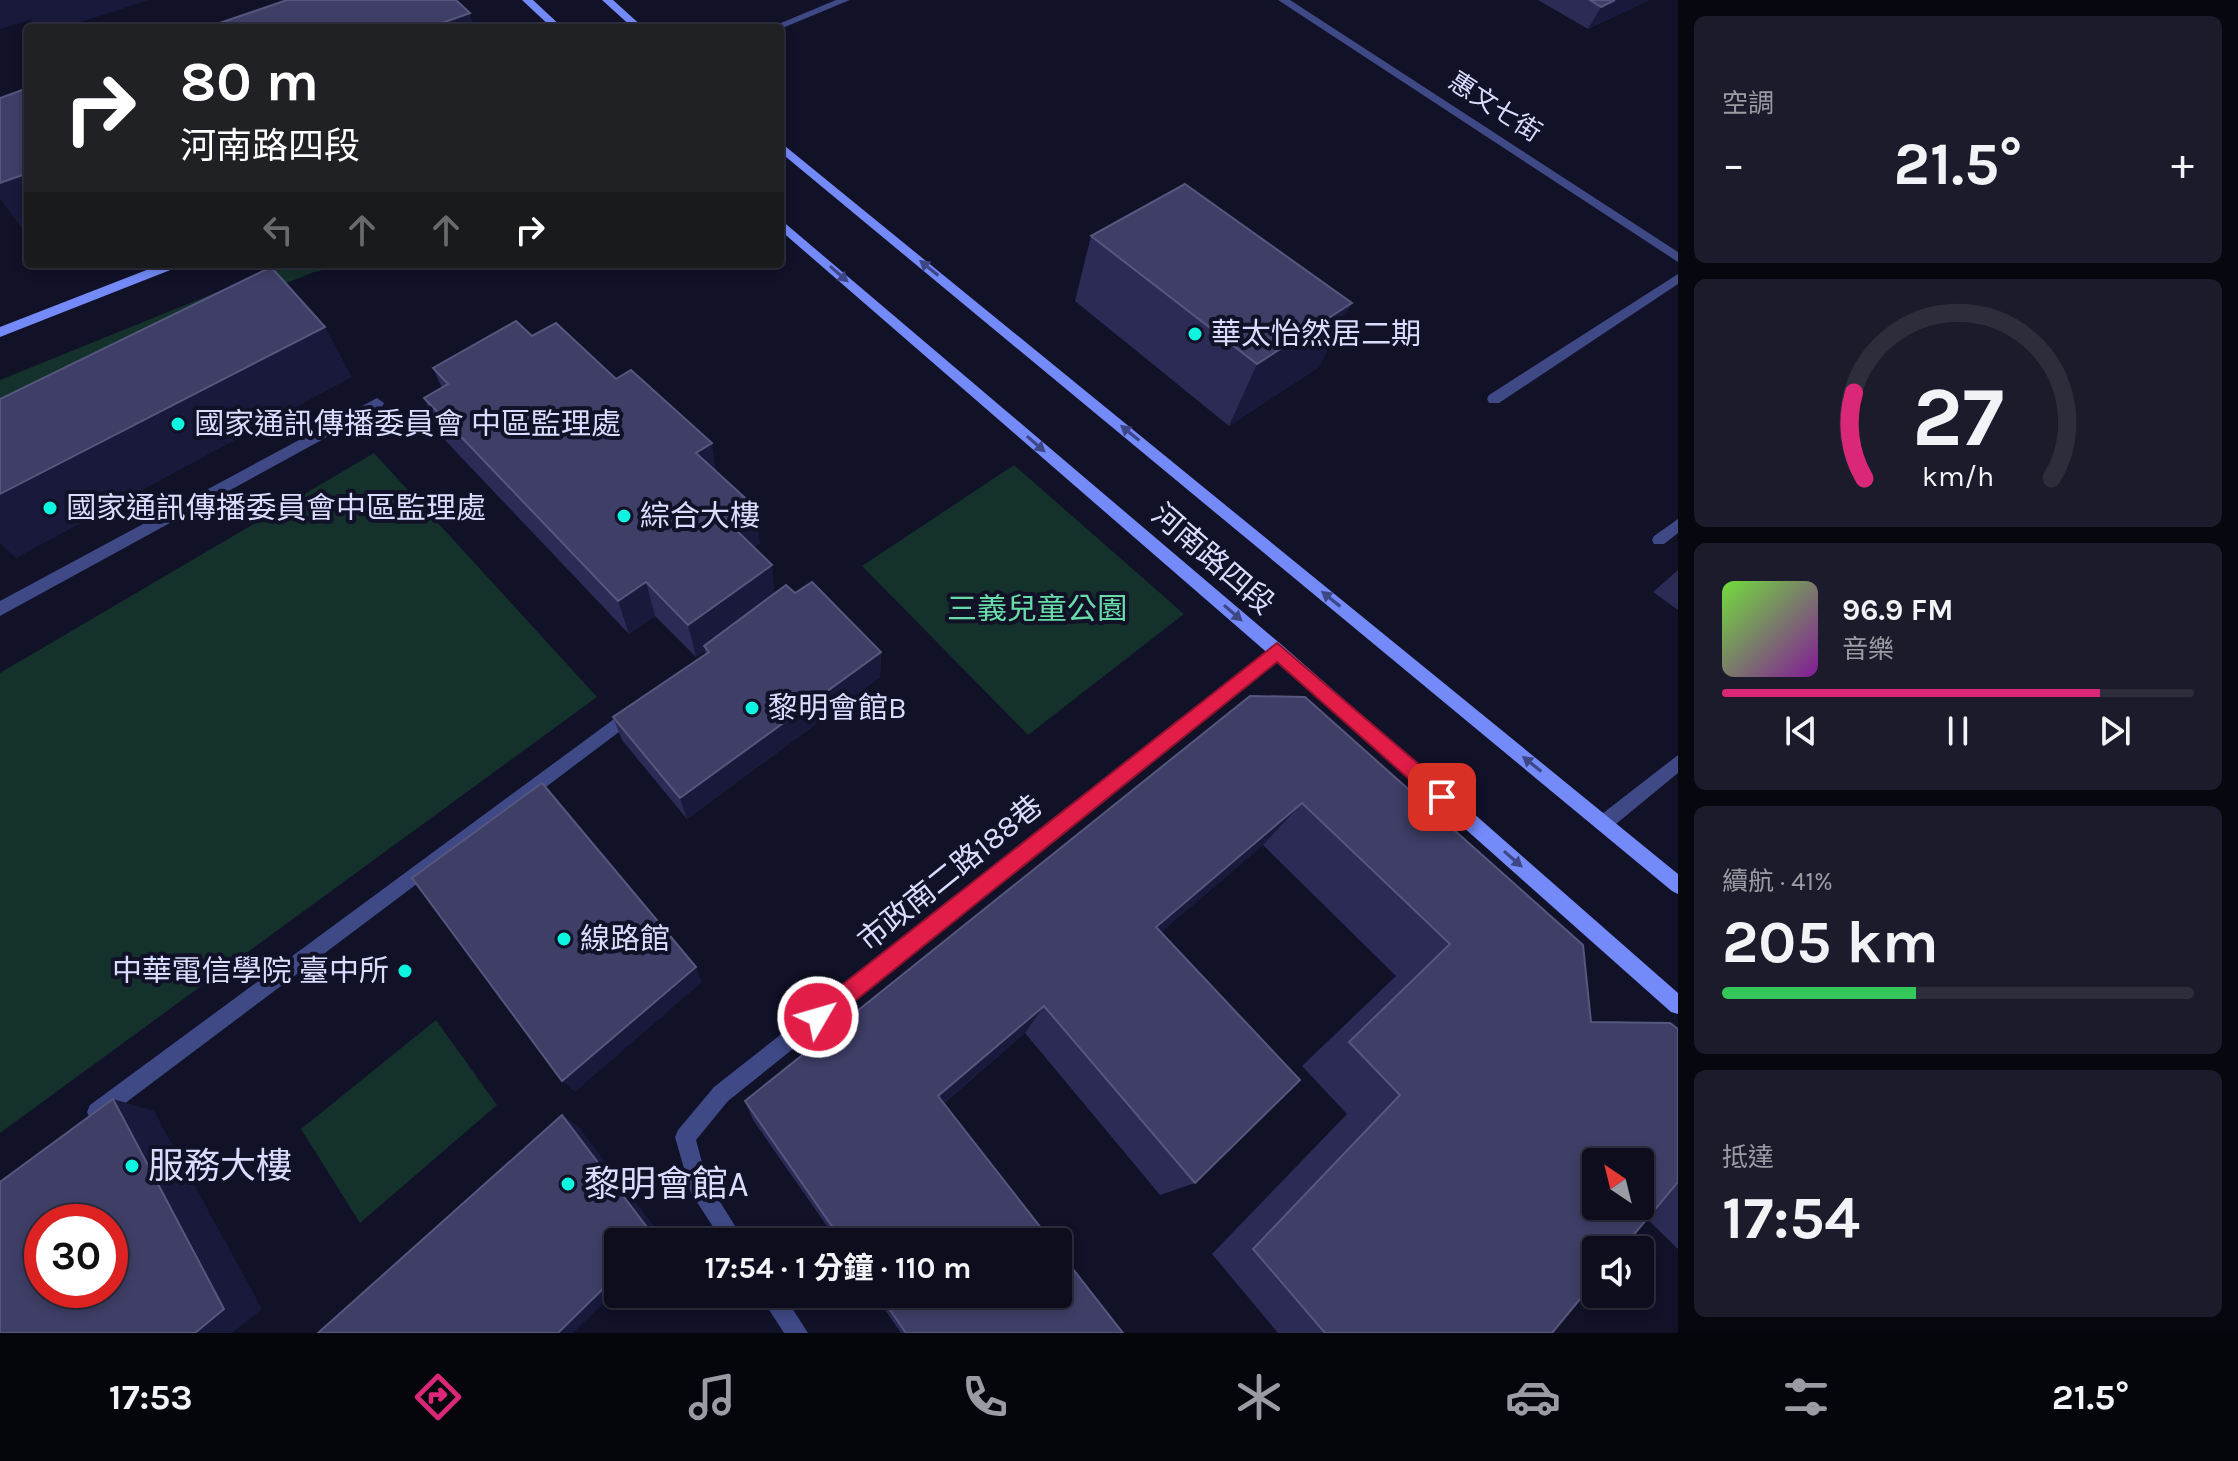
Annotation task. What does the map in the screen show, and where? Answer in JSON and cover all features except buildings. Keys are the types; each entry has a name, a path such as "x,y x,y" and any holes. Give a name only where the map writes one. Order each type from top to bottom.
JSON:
{"street":[{"path":"527,0 554,24"},
{"path":"607,0 634,24"},
{"path":"784,24 845,0"},
{"name":"惠文七街","path":"1283,0 1678,258"},
{"name":"河南路四段","path":"784,149 1678,885"},
{"name":"河南路四段","path":"784,226 1277,651 1678,1005"},
{"path":"0,332 164,268"},
{"path":"1494,399 1678,278"},
{"path":"0,609 377,403"},
{"path":"1659,540 1678,525"},
{"name":"市政南二路188巷","path":"726,1228 698,1186 685,1137 721,1094 1277,651"},
{"path":"76,1128 649,701"},
{"path":"1604,823 1678,763"},
{"path":"780,1308 797,1333"}],"green space":[{"path":"276,268 332,268 314,272 0,398 0,380"},
{"path":"374,453 597,697 0,1133 0,673"},
{"name":"三義兒童公園","path":"1014,465 1184,614 1028,735 862,566"},
{"path":"436,1020 497,1105 360,1223 301,1129"}],"place":[{"name":"華太怡然居二期","path":"1195,334"},
{"name":"國家通訊傳播委員會 中區監理處","path":"178,424"},
{"name":"國家通訊傳播委員會中區監理處","path":"50,508"},
{"name":"綜合大樓","path":"624,516"},
{"name":"黎明會館B","path":"752,708"},
{"name":"線路館","path":"564,939"},
{"name":"中華電信學院 臺中所","path":"405,971"},
{"name":"服務大樓","path":"132,1166"},
{"name":"黎明會館A","path":"568,1184"}],"route":[{"path":"818,1017 1277,651 1442,797"}]}
